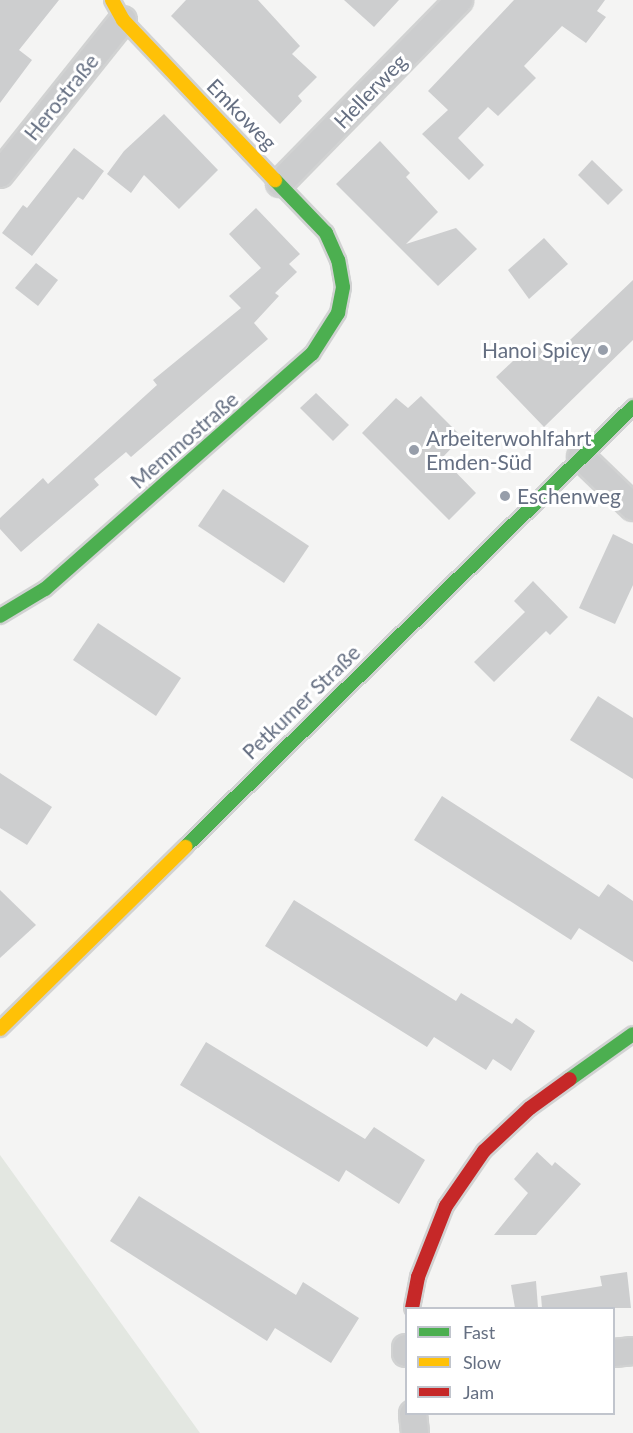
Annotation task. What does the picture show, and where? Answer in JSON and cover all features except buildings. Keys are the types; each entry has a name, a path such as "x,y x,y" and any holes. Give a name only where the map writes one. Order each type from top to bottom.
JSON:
{"street":[{"name":"Hellerweg","path":"280,183 459,0"},
{"name":"Emkoweg","path":"117,10 326,233 338,260"},
{"name":"Herostraße","path":"0,174 117,10"},
{"name":"Memmostraße","path":"0,616 45,589 312,354 338,313 343,286 338,260"},
{"name":"Petkumer Straße","path":"0,1029 633,407"},
{"path":"581,458 633,507"},
{"path":"412,1307 418,1277 446,1206 484,1151 530,1108 633,1034"},
{"path":"615,1353 633,1351"},
{"path":"412,1415 415,1433"}],"shaded area":[{"path":"0,1155 200,1433 0,1433"}],"traffic: fast":[{"path":"0,616 45,589 312,354 338,313 343,287 338,260 326,233 275,180"},
{"path":"185,847 633,407"},
{"path":"570,1079 633,1034"}],"traffic: slow":[{"path":"112,0 123,20 275,180"},
{"path":"0,1029 185,847"}],"traffic: jam":[{"path":"412,1307 418,1277 446,1206 484,1151 530,1108 570,1079"}],"place":[{"name":"Hanoi Spicy","path":"603,350"},
{"name":"Arbeiterwohlfahrt Emden-Süd","path":"414,450"},
{"name":"Eschenweg","path":"505,496"}]}
